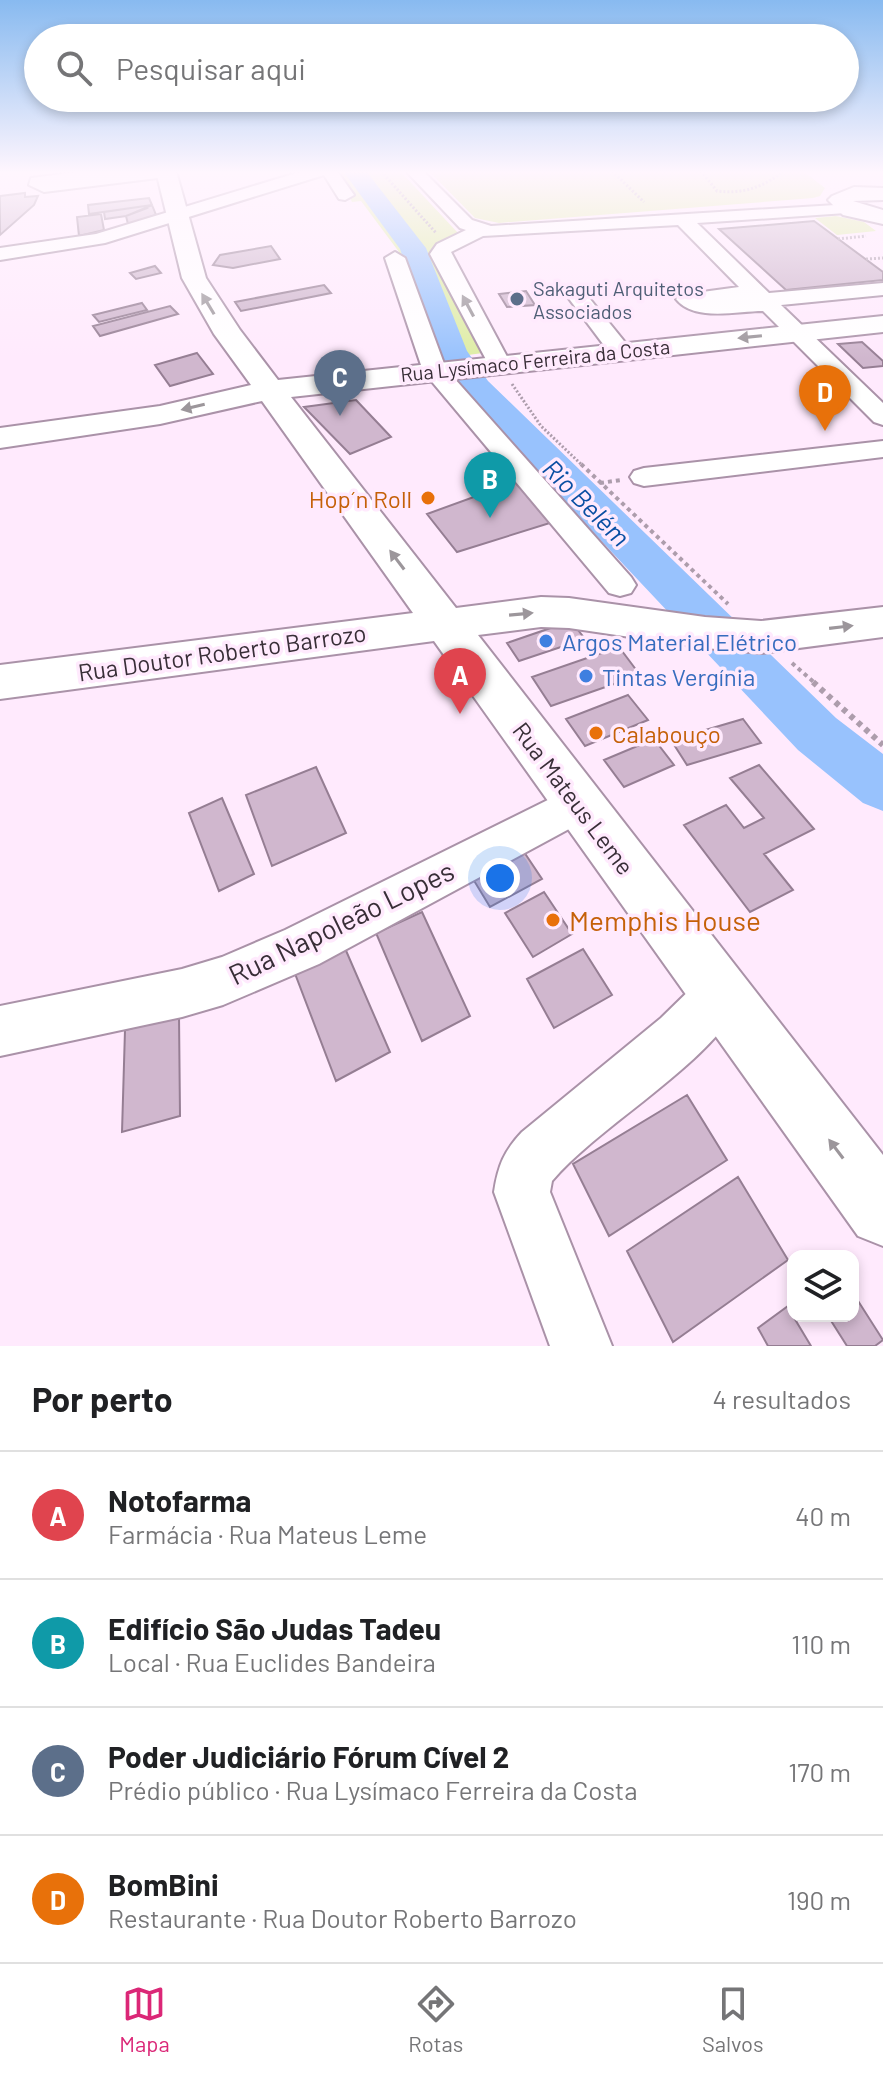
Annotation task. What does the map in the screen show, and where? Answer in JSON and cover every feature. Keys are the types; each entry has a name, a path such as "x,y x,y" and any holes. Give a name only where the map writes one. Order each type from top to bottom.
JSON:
{"main road":[{"name":"Rua Mateus Leme","path":"181,234 189,265 201,293 269,390 883,1211"},
{"name":"Rua Lysímaco Ferreira da Costa","path":"0,438 160,415 269,390 475,371 620,351 773,308 883,324"},
{"name":"Rua Doutor Roberto Barrozo","path":"0,682 529,613 576,612 675,627 740,624 764,637 883,622"}],"street":[{"path":"0,254 79,243 112,234"},
{"path":"473,234 444,248 440,254 475,371"},
{"path":"697,234 883,417"},
{"path":"395,258 620,585"},
{"path":"773,308 883,289"},
{"path":"574,292 620,351"},
{"path":"773,308 883,303"},
{"path":"644,477 883,449"},
{"name":"Rua Napoleão Lopes","path":"0,1031 182,993 223,981 302,947 578,803"},
{"path":"581,1346 522,1192 525,1169 541,1151 679,1036 720,994"}],"path":[{"path":"436,234 444,248"},
{"path":"838,239 868,236"},
{"path":"866,259 883,258"},
{"path":"475,371 541,426 740,624"},
{"path":"791,662 883,745"}],"green space":[{"path":"385,234 457,234 432,249 483,353 445,358 399,252"}],"building":[{"path":"724,234 831,234 883,272 883,280 786,290"},
{"path":"271,246 280,259 233,268 213,265 220,255"},
{"path":"155,266 161,273 136,279 130,273"},
{"path":"324,285 331,293 241,311 235,302"},
{"name":"Sakaguti Arquitetos Associados","path":"526,291 535,305 507,307 499,294"},
{"path":"142,303 147,310 99,322 93,315"},
{"path":"170,306 178,314 100,336 93,326"},
{"path":"862,342 883,361 883,366 863,368 838,344"},
{"path":"197,353 213,374 170,386 155,365"},
{"path":"356,400 391,437 350,454 304,407"},
{"path":"515,482 553,522 457,552 427,514"},
{"name":"Argos Material Elétrico","path":"571,621 585,639 519,661 507,643"},
{"name":"Tintas Vergínia","path":"619,647 640,675 551,706 532,677"},
{"name":"Calabouço","path":"628,695 648,720 585,746 566,719"},
{"path":"743,719 761,743 687,765 671,740"},
{"path":"654,739 674,765 624,787 604,760"},
{"path":"759,765 814,829 764,854 793,890 750,912 684,825 726,805 744,828 764,818 730,778"},
{"path":"316,767 346,833 272,866 246,795"},
{"path":"222,798 254,874 219,891 189,813"},
{"path":"524,852 542,879 490,907 473,879"},
{"path":"544,892 572,934 533,957 505,913"},
{"path":"422,912 470,1016 422,1041 376,933"},
{"path":"344,946 390,1052 336,1081 294,971"},
{"path":"583,949 612,995 554,1028 527,979"},
{"path":"179,1016 180,1116 122,1132 125,1030"},
{"path":"687,1095 727,1160 609,1236 573,1164"},
{"path":"738,1177 787,1261 673,1342 627,1251"},
{"path":"859,1302 883,1340 875,1346 847,1346 832,1322 859,1322"},
{"path":"787,1307 787,1322 797,1322 811,1346 768,1346 758,1328"}],"waterway":[{"name":"Rio Belém","path":"402,234 413,248 451,352 476,388 817,734 883,786"}],"place":[{"name":"Sakaguti Arquitetos Associados","path":"517,299"},
{"name":"Poder Judiciário Fórum Cível 2","path":"340,416"},
{"name":"BomBini","path":"825,431"},
{"name":"Hop´n Roll","path":"428,498"},
{"name":"Edifício São Judas Tadeu","path":"490,518"},
{"name":"Argos Material Elétrico","path":"546,641"},
{"name":"Tintas Vergínia","path":"586,676"},
{"name":"Notofarma","path":"460,714"},
{"name":"Calabouço","path":"596,733"},
{"name":"Memphis House","path":"553,920"}]}
